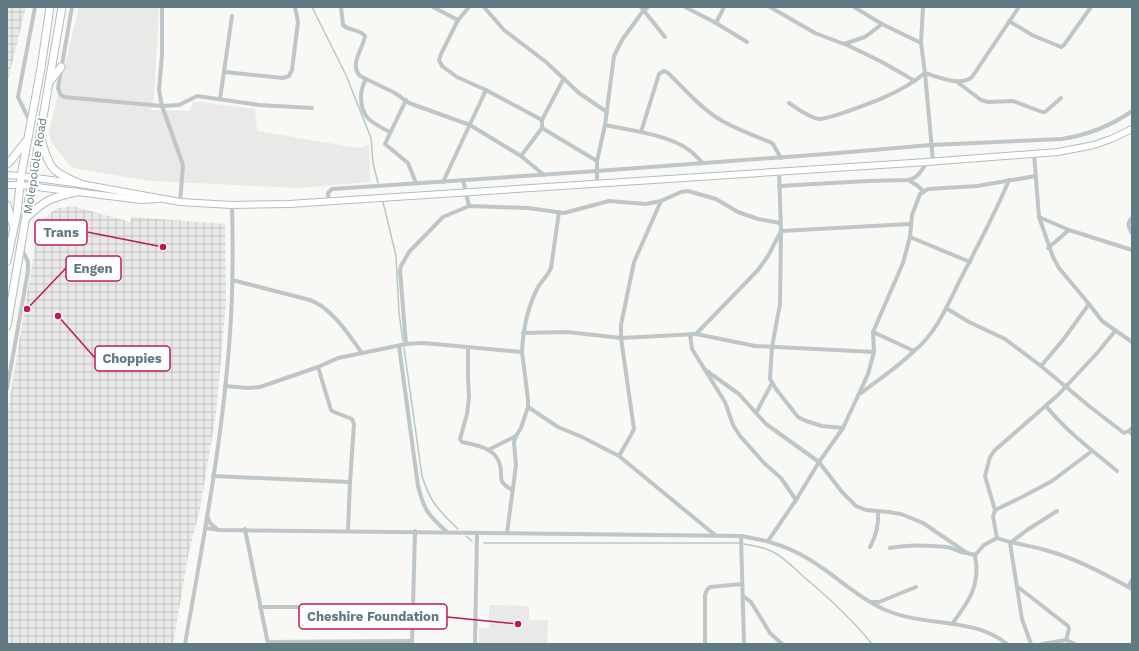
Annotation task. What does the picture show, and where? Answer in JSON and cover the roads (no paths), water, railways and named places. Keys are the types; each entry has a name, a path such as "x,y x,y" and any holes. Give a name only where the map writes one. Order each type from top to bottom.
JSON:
{"main road":[{"name":"Molepolole Road","path":"7,261 14,227 50,7"},
{"name":"Molepolole Road","path":"7,326 62,7"},
{"path":"49,82 61,67"},
{"path":"7,175 81,184 180,202 232,205 289,204 1058,152 1081,148 1111,139 1132,129"},
{"path":"39,134 50,164 53,168 64,177 81,184"},
{"path":"7,164 28,139"},
{"path":"7,185 21,185 141,200 161,199"},
{"path":"26,218 47,200 76,192"},
{"path":"7,206 14,227"}],"street":[{"path":"31,124 18,97 35,7"},
{"path":"72,7 58,88 60,94 64,97 162,106 179,105 196,96 259,105 312,108"},
{"path":"162,7 162,55 159,87 162,106 183,166 180,202"},
{"path":"225,72 283,78 289,76 292,70 298,20 295,7"},
{"path":"341,7 342,25 345,28 364,34 364,39 356,61 358,74 395,93 412,104 470,124 522,156 544,175"},
{"path":"433,7 458,20"},
{"path":"470,7 458,20 441,54 439,62 457,77 486,90 542,120"},
{"path":"484,7 504,30 532,51 579,93 607,112"},
{"path":"596,184 598,171 597,161 605,126 613,62 616,51 642,9 648,7"},
{"path":"685,7 716,23 747,42"},
{"path":"716,23 724,7"},
{"path":"770,7 815,33 844,44 882,62 915,81"},
{"path":"854,7 882,24 921,43"},
{"path":"779,186 908,180 914,179 930,161 931,145 921,43 923,7"},
{"path":"925,73 956,81 968,80 972,77 1019,7"},
{"path":"1009,21 1032,35 1061,47 1064,46 1091,7"},
{"path":"642,9 665,37"},
{"path":"220,99 232,16"},
{"path":"844,44 865,37 882,24"},
{"path":"641,132 659,74 664,71 668,73 698,103 718,119 773,144 781,158"},
{"path":"789,103 802,112 819,119 830,117 882,99 915,81 925,73"},
{"path":"522,156 542,128 542,120 564,78"},
{"path":"366,79 361,89 361,106 363,112 372,122 390,132"},
{"path":"956,81 981,100 988,102 1013,101 1042,112 1045,112 1061,98"},
{"path":"444,182 486,90"},
{"path":"406,100 385,145 408,163 416,183"},
{"path":"329,202 328,193 332,189 781,158 931,145 1073,137 1106,127 1132,111"},
{"path":"605,126 641,132 676,142 690,150 703,163"},
{"path":"542,128 597,161"},
{"path":"1034,153 1039,217 1048,248 1059,268 1089,304 1095,314 1115,331 1132,342"},
{"path":"779,171 781,231 780,304 772,347 770,375 772,383 798,417 822,426 843,428"},
{"path":"768,540 843,428 868,374 874,352 873,332 903,263 910,237 910,224 916,201 920,194 928,189 977,186 1036,176"},
{"path":"463,180 465,193 470,206"},
{"path":"908,180 923,191"},
{"path":"859,393 879,378 896,368 928,339 970,262 1009,180"},
{"path":"406,344 400,271 401,266 410,250 443,217 470,206 528,208 568,212 609,201 646,204 661,201 681,192 688,191 716,199 738,212 758,220 780,223"},
{"path":"619,456 634,429 621,338 621,325 634,262 661,201"},
{"path":"185,644 205,528 225,386 231,319 232,205"},
{"path":"507,533 516,465 514,442 521,428 528,407 522,352 523,333 534,294 538,286 549,274 551,268 559,212"},
{"path":"1039,217 1069,230 1132,250"},
{"path":"1132,218 1128,225 1132,233"},
{"path":"781,231 910,224"},
{"path":"1048,248 1069,230"},
{"path":"696,334 758,270 781,231"},
{"path":"910,237 970,262"},
{"path":"7,389 28,271 28,262 21,246"},
{"path":"232,280 310,300 318,304 343,326 362,353"},
{"path":"1041,366 1063,340 1089,304"},
{"path":"946,308 969,322 1005,339 1124,433 1131,431"},
{"path":"997,538 993,517 995,510 985,476 990,457 994,451 1066,387 1115,331"},
{"path":"523,333 567,332 621,338 696,334 755,346 874,352"},
{"path":"873,332 914,351"},
{"path":"690,334 692,349 725,402 733,425 740,436 764,463 781,478 796,500"},
{"path":"225,386 248,388 260,387 318,367 338,358 406,344 424,343 522,352"},
{"path":"399,346 418,486 422,503 429,515 447,532"},
{"path":"468,347 469,397 467,414 460,439 462,442 480,446 488,450 499,460 501,481 503,485 512,490"},
{"path":"318,367 331,410 352,419 354,424 348,531"},
{"path":"704,369 739,394 766,424 819,462 842,492 856,506 866,510 900,514 923,523 967,553"},
{"path":"756,413 772,383"},
{"path":"1046,406 1053,415 1092,451 1117,471"},
{"path":"528,407 558,426 582,436 619,456 715,535"},
{"path":"488,450 516,436"},
{"path":"995,510 1052,481 1092,451"},
{"path":"213,476 350,482"},
{"path":"870,547 877,530 879,520 878,512"},
{"path":"1010,543 1027,530 1057,512"},
{"path":"207,513 210,523 219,530"},
{"path":"205,528 219,530 245,529 741,536 768,540 790,548 887,611 906,617 977,628 994,635 1008,644"},
{"path":"245,529 268,643 412,643 414,532"},
{"path":"475,644 477,533"},
{"path":"741,536 744,644"},
{"path":"952,624 971,596 976,574 975,555 984,545 997,538 1010,543 1045,550 1082,564 1130,588 1132,580"},
{"path":"1010,543 1022,619 1031,644"},
{"path":"890,548 927,545 949,548 958,552 975,555"},
{"path":"705,644 705,595 707,590 710,587 742,584"},
{"path":"871,602 880,602 916,587"},
{"path":"1018,587 1068,626 1066,640"},
{"path":"743,596 751,602 770,633 782,644"},
{"path":"260,607 413,607"},
{"path":"1042,644 1066,640 1075,644"}],"waterway":[{"path":"312,7 346,75 371,138 373,163 378,183"},
{"path":"383,202 396,256 399,313 403,341"},
{"path":"404,348 422,476 428,493 436,506 458,529"},
{"path":"466,536 472,541"},
{"path":"484,543 737,543 760,547 777,554 789,563 840,609 872,644"}],"place":[{"name":"Trans","path":"163,247"},
{"name":"Engen","path":"27,309"},
{"name":"Choppies","path":"58,316"},
{"name":"Cheshire Foundation","path":"518,624"}]}
